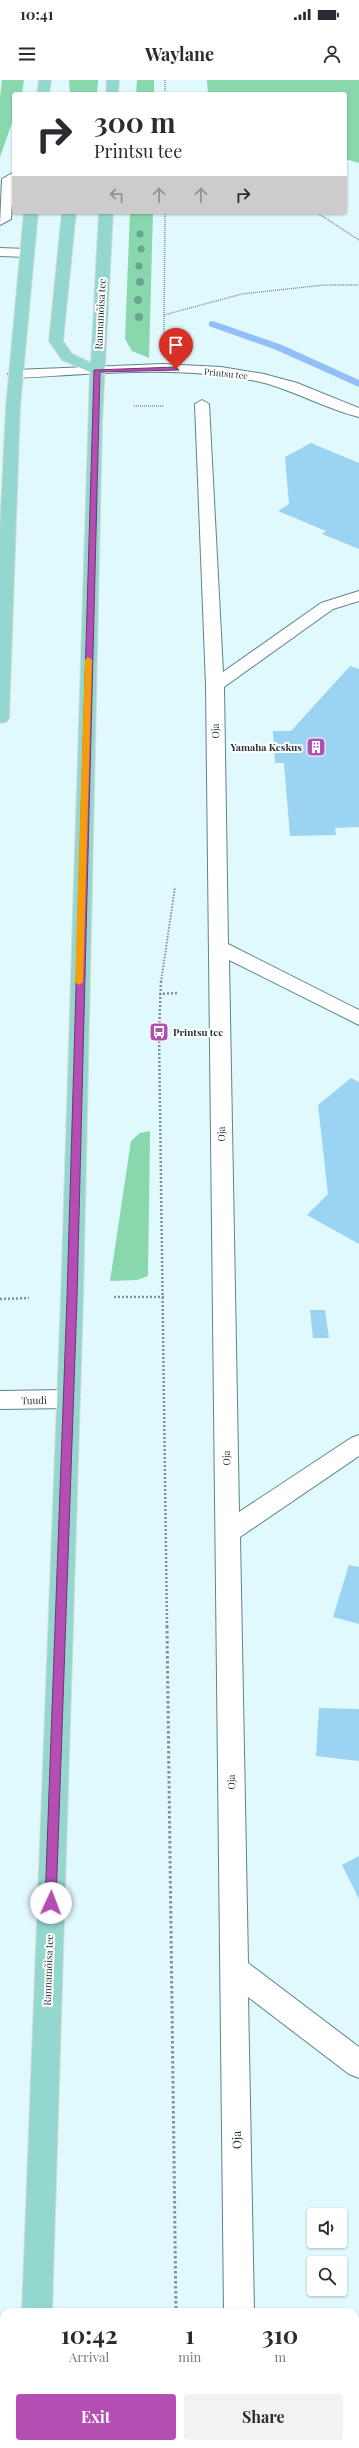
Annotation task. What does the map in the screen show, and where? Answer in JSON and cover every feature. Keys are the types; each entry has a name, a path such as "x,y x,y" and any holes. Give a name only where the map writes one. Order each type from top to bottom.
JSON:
{"main road":[{"path":"43,92 45,80"},
{"path":"112,92 113,80"},
{"path":"0,718 15,374 31,214"},
{"path":"69,214 56,341 59,351 72,362 98,370"},
{"name":"Rannamõisa tee","path":"37,2308 68,1399 98,370 106,214"}],"street":[{"path":"0,221 4,219 8,179 12,177"},
{"path":"0,252 27,253"},
{"name":"Printsu tee","path":"15,374 164,368 250,376 296,389 359,413"},
{"name":"Oja","path":"202,404 215,685 239,2308"},
{"path":"215,685 327,606 359,596"},
{"path":"218,947 359,1018"},
{"name":"Tuudi","path":"0,1400 68,1399"},
{"path":"227,1533 359,1444"},
{"path":"234,1969 359,2064"}],"path":[{"path":"165,80 165,92"},
{"path":"164,413 161,406 164,368 165,214"},
{"path":"319,214 359,240"},
{"path":"164,315 242,294 324,286 359,285"},
{"path":"132,406 161,406"},
{"path":"175,885 160,994 176,2308"},
{"path":"160,994 177,994"}],"green space":[{"path":"2,80 24,80 22,92 12,92 12,123 0,157 0,98"},
{"path":"69,80 98,80 97,92 70,92"},
{"path":"137,80 154,80 154,92 136,92"},
{"path":"207,80 359,80 359,163 347,160 347,92 208,92"},
{"path":"130,214 153,214 149,358 132,351 125,339"},
{"path":"150,1131 148,1276 137,1280 110,1281 131,1141 140,1133"}],"building":[{"path":"311,443 359,463 359,549 322,534 326,531 278,511 289,504 285,457"},
{"name":"Yamaha Keskus","path":"350,666 359,669 359,827 335,828 336,835 290,836 284,763 275,763 273,731 291,731"},
{"path":"351,1078 359,1082 359,1244 307,1215 328,1194 318,1105"},
{"path":"310,1310 325,1310 329,1338 313,1338"},
{"path":"349,1565 359,1567 359,1624 333,1617"},
{"path":"319,1708 359,1709 359,1761 316,1756"},
{"path":"359,1856 359,1899 342,1865"}],"waterway":[{"path":"213,324 278,347 359,384"}],"slow traffic":[{"path":"79,982 88,660"}],"place":[{"name":"Yamaha Keskus","path":"316,747"},
{"name":"Printsu tee","path":"159,1032"}],"route":[{"path":"51,1903 72,1298 78,1037 98,370 176,369"}]}
